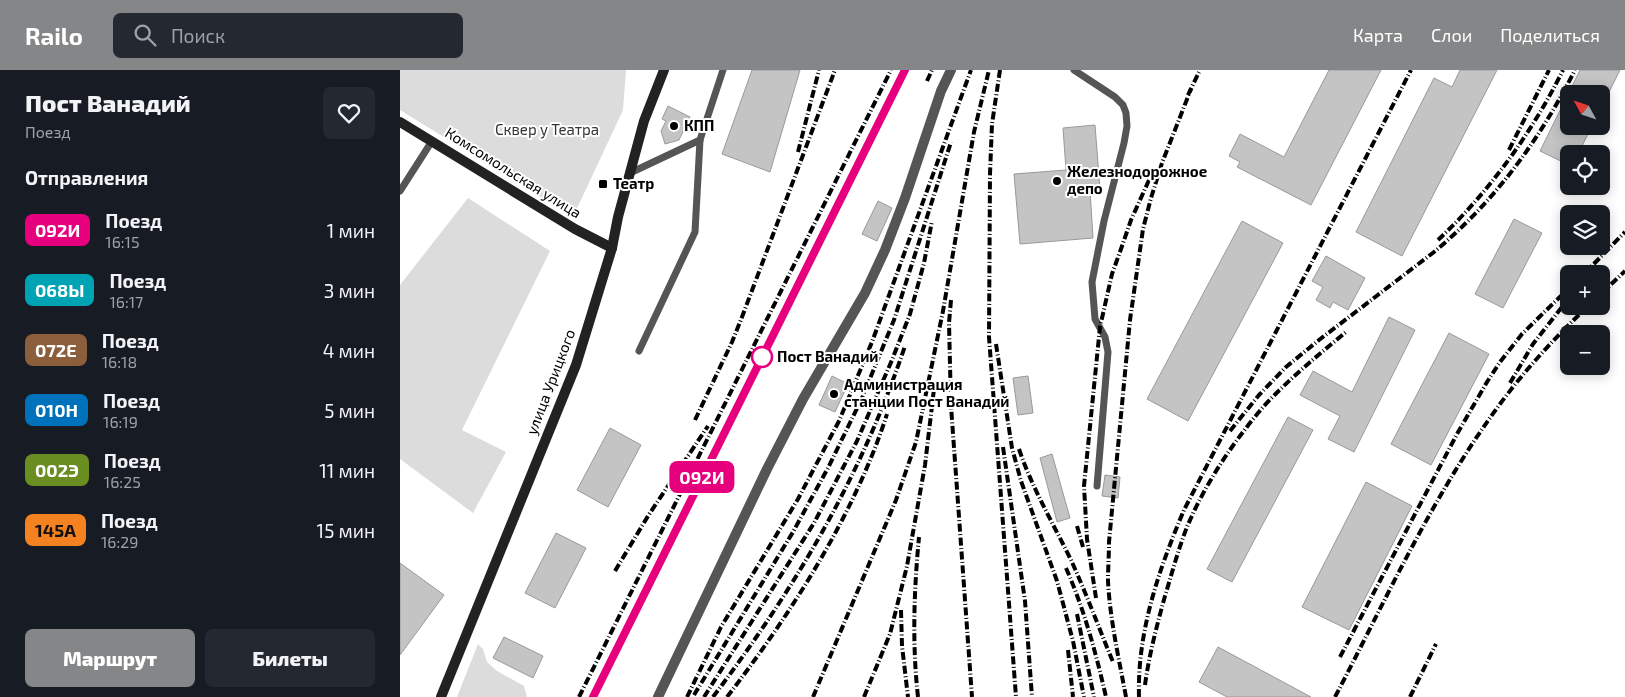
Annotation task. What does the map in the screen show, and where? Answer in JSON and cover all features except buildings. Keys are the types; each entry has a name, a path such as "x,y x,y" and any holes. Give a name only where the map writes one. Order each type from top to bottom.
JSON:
{"street":[{"name":"улица Урицкого","path":"442,697 576,365 612,248 618,217 644,121 664,70"},
{"path":"658,697 767,469 803,399 865,293 885,250 941,92 951,70"},
{"name":"Комсомольская улица","path":"400,122 575,229 612,248"}],"lane":[{"path":"639,351 695,232 700,140 723,70"},
{"path":"1074,70 1115,97 1123,105 1127,126 1104,221 1092,282 1095,319 1108,343 1097,486"},
{"path":"630,173 700,140"},
{"path":"400,191 432,141"}],"green space":[{"name":"Сквер у Театра","path":"400,70 626,70 623,110 573,217 400,110"},
{"path":"468,198 550,251 462,430 506,452 473,513 400,459 400,285"},
{"path":"478,644 483,649 487,662 497,671 524,686 527,697 457,697"}],"railway":[{"path":"798,152 819,70"},
{"path":"695,420 732,342 835,70"},
{"path":"579,697 891,70"},
{"path":"593,697 905,70"},
{"path":"927,81 932,70"},
{"path":"687,697 721,627 798,499 839,421 872,342 971,70"},
{"path":"813,697 896,500 916,442 943,311 974,132 989,70"},
{"path":"1000,70 992,124 989,337 1016,697"},
{"path":"1188,95 1200,70"},
{"path":"1139,697 1139,673 1151,601 1166,555 1184,510 1411,70"},
{"path":"1509,150 1549,70"},
{"path":"1438,240 1475,202 1508,161 1538,116 1563,70"},
{"path":"1230,431 1259,395 1286,367 1434,252 1477,212 1496,191 1531,145 1575,70"},
{"path":"1126,697 1113,625 1108,576 1109,542 1130,320 1143,229 1151,198 1162,163 1191,89"},
{"path":"694,695 793,532 829,466 862,398 894,320 951,142"},
{"path":"1096,598 1087,539 1084,486 1100,327 1112,274 1131,220 1154,169"},
{"path":"704,697 814,523 857,441 910,314 924,263 932,221"},
{"path":"1593,265 1625,232"},
{"path":"1610,285 1625,271"},
{"path":"1340,657 1457,434 1487,382 1522,334 1560,297"},
{"path":"951,300 949,323 951,406 972,697"},
{"path":"1510,383 1533,344 1560,310"},
{"path":"1335,697 1417,538 1462,460 1486,423 1513,387 1549,345 1579,315"},
{"path":"1145,685 1156,629 1178,553 1194,511 1211,479 1241,434 1264,406 1293,377 1346,332"},
{"path":"996,344 1012,448 1021,481 1057,581 1073,641 1084,697"},
{"path":"713,697 772,614 824,529 868,441 888,394 905,346"},
{"path":"864,697 890,634 907,566 925,465 934,389"},
{"path":"727,697 774,632 819,562 858,489 887,414"},
{"path":"615,571 648,516 708,426"},
{"path":"1003,447 1025,601 1032,697"},
{"path":"1019,449 1036,492 1077,572 1113,662"},
{"path":"1077,526 1083,547"},
{"path":"918,697 914,617 919,537"},
{"path":"1066,568 1089,631 1106,697"},
{"path":"901,610 902,646 908,697"},
{"path":"1077,614 1094,697"},
{"path":"1410,697 1436,644"},
{"path":"1068,650 1073,697"}],"train":[{"name":"092И","path":"593,697 905,70"}],"place":[{"name":"КПП","path":"674,126"},
{"name":"Железнодорожное депо","path":"1057,181"},
{"name":"Театр","path":"603,184"},
{"name":"Пост Ванадий","path":"762,357"},
{"name":"Администрация станции Пост Ванадий","path":"834,394"}]}
